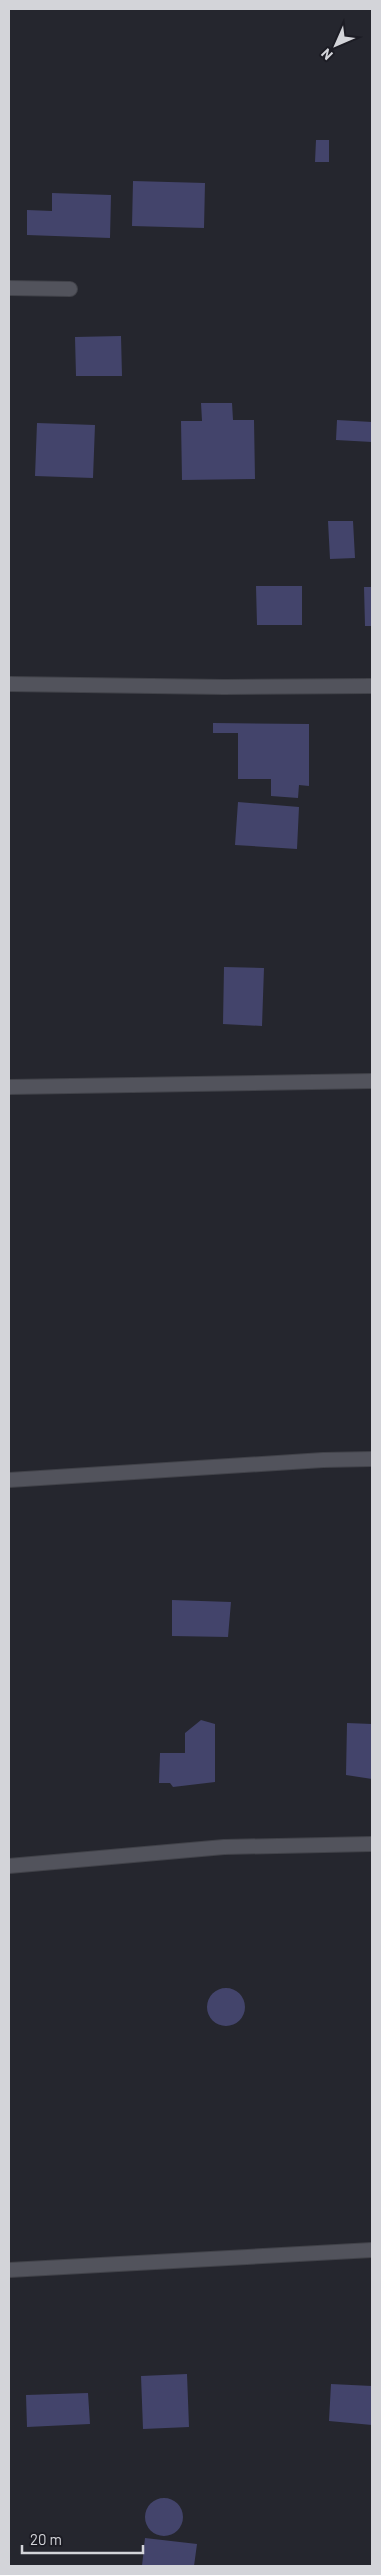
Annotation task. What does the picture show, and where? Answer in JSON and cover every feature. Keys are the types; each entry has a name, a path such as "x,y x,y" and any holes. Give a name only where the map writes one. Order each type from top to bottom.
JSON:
{"street":[{"path":"9,288 70,289"},
{"path":"9,684 224,687 372,686"},
{"path":"9,1087 372,1081"},
{"path":"9,1480 323,1460 372,1459"},
{"path":"9,1866 224,1847 372,1844"},
{"path":"9,2270 372,2250"}],"building":[{"path":"316,140 329,140 329,162 315,162"},
{"path":"133,181 205,183 204,228 132,226"},
{"path":"52,193 111,195 110,238 27,235 27,210 52,211"},
{"path":"121,336 122,376 76,376 75,337"},
{"path":"201,403 232,403 233,420 254,420 255,479 182,480 181,421 202,421"},
{"path":"337,420 372,422 372,442 336,440"},
{"path":"37,423 95,425 93,478 35,476"},
{"path":"328,521 353,521 355,558 330,559"},
{"path":"256,586 302,586 302,625 257,625"},
{"path":"364,587 372,587 372,626 365,626"},
{"path":"213,723 309,724 309,786 299,785 298,798 271,796 271,779 238,779 238,733 213,733"},
{"path":"238,802 299,807 297,849 235,845"},
{"path":"224,967 264,968 262,1026 223,1024"},
{"path":"172,1600 231,1602 228,1637 172,1636"},
{"path":"201,1720 215,1724 215,1782 173,1787 170,1783 159,1783 160,1753 185,1753 185,1733"},
{"path":"347,1723 372,1724 372,1779 346,1775"},
{"path":"226,1988 233,1989 239,1994 244,2000 244,2014 239,2020 233,2025 226,2026 219,2025 213,2020 208,2014 207,2007 208,2000 213,1994 219,1989"},
{"path":"187,2374 189,2427 143,2429 141,2376"},
{"path":"331,2384 372,2386 372,2425 329,2421"},
{"path":"88,2393 90,2424 27,2427 26,2395"},
{"path":"164,2498 177,2504 183,2517 177,2530 164,2536 151,2530 145,2517 151,2504"},
{"path":"145,2538 197,2544 194,2566 142,2566"}]}
